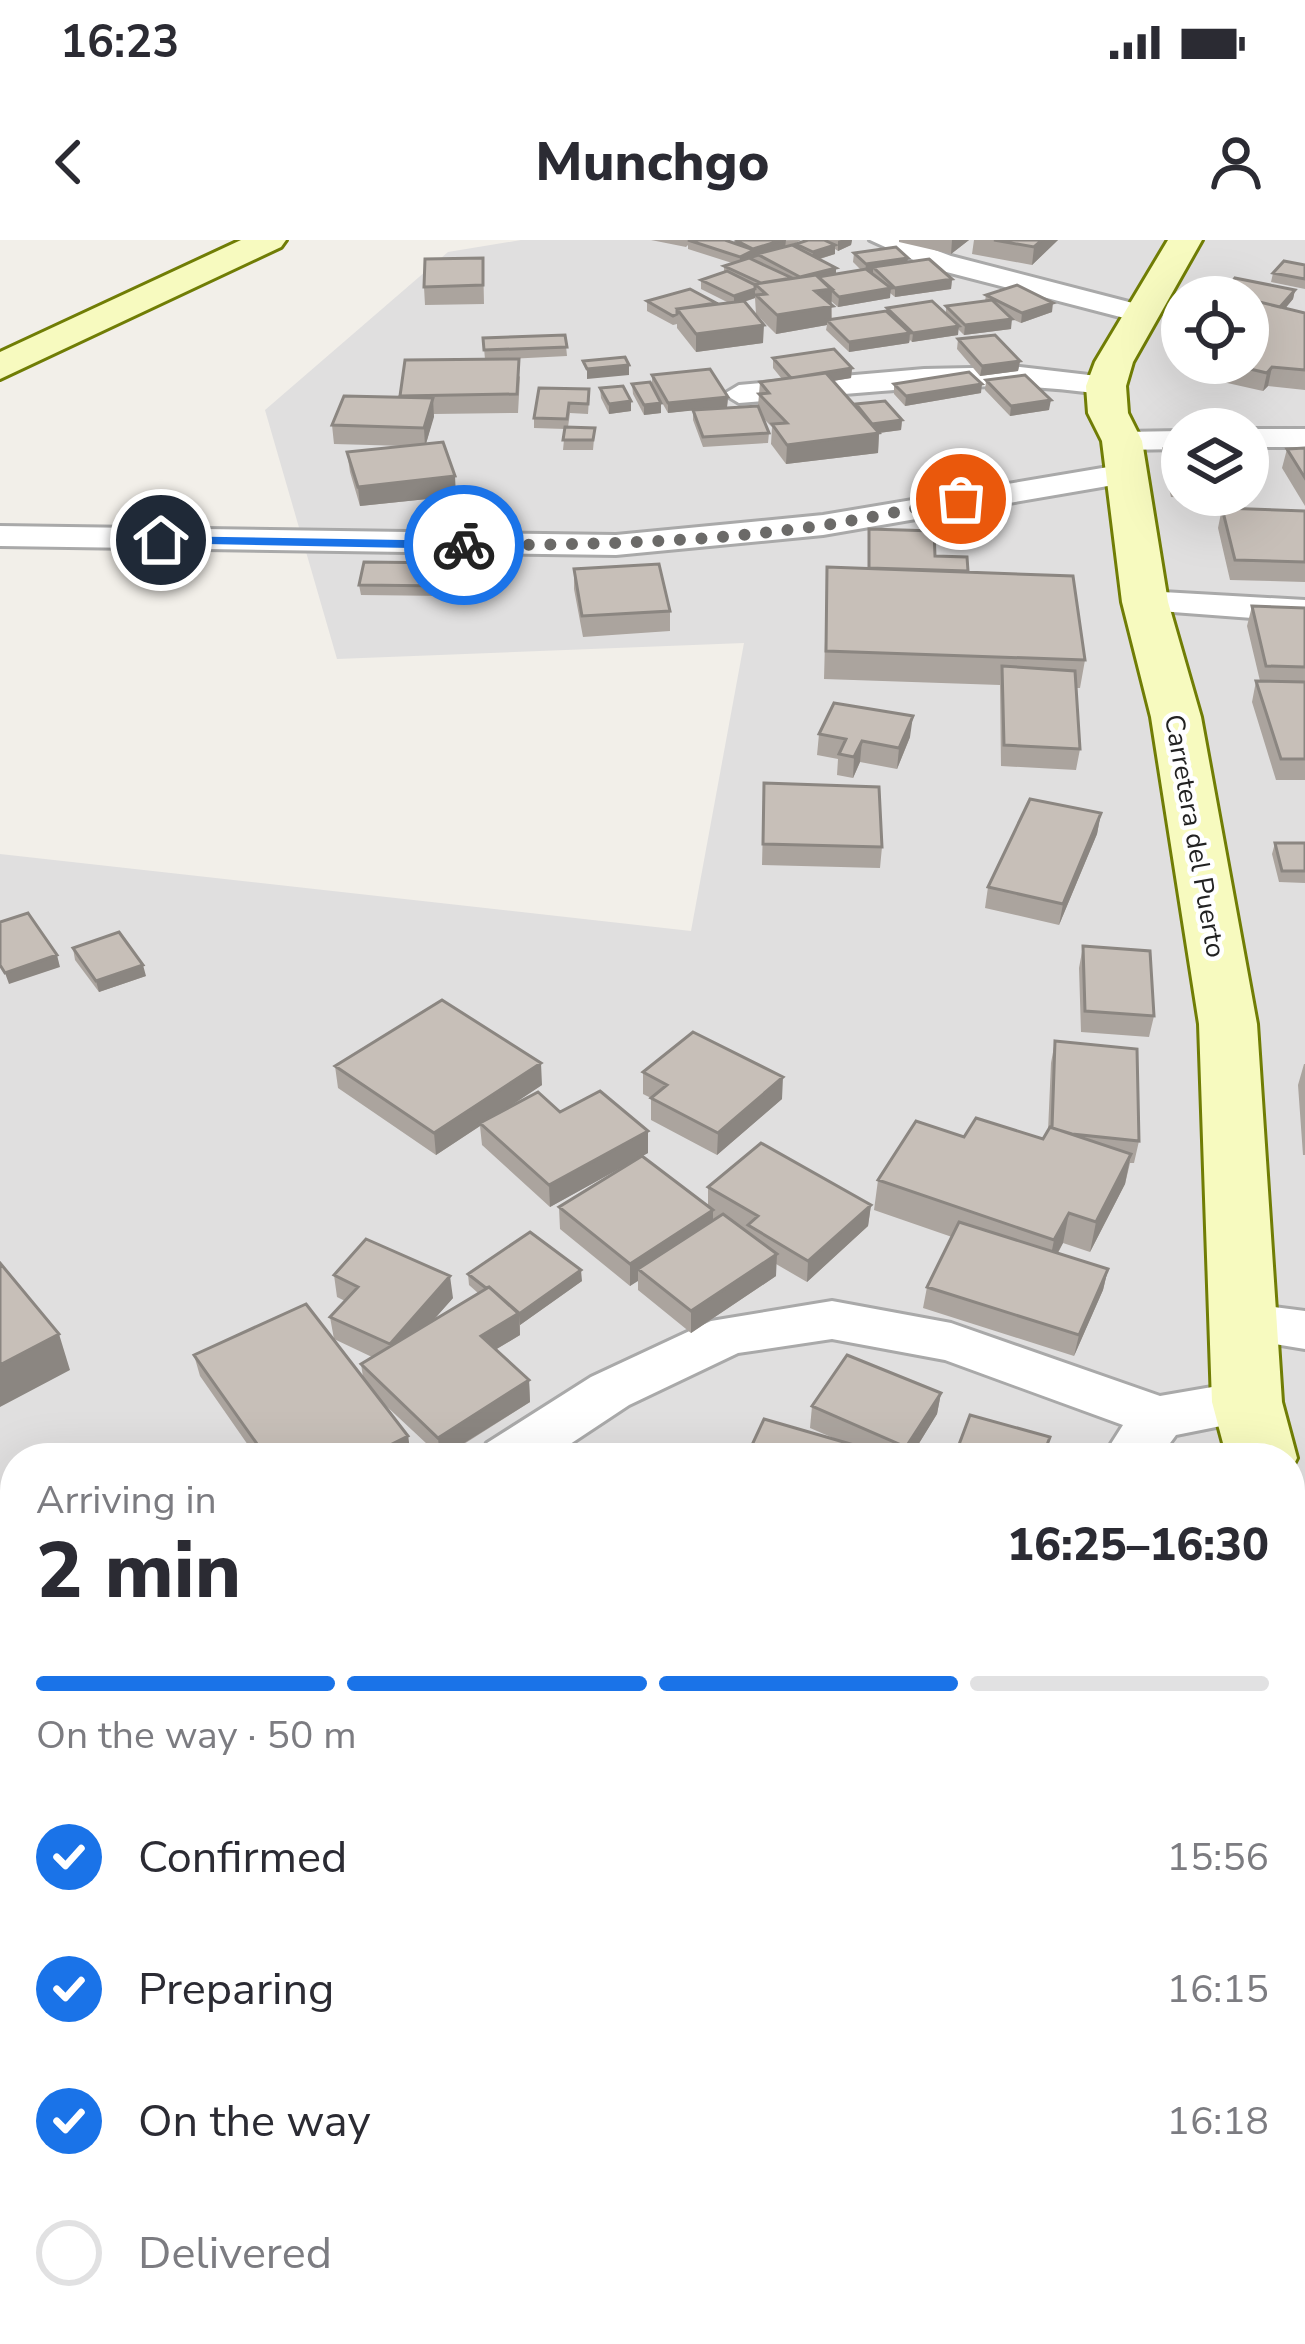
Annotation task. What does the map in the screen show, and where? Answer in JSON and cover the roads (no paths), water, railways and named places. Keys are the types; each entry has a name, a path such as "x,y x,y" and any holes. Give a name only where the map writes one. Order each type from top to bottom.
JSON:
{"main road":[{"path":"0,367 269,240"},
{"path":"1106,386 1185,240"},
{"name":"Carretera del Puerto","path":"1106,386 1108,413 1124,458 1145,602 1175,717 1228,1024 1247,1402 1258,1443"}],"street":[{"path":"883,240 941,262 1142,314"},
{"path":"739,394 1007,376 1061,376 1106,386"},
{"path":"1269,438 1305,438"},
{"path":"0,536 616,544 824,525 1161,447"},
{"path":"1145,602 1305,611"},
{"path":"529,1443 610,1391 729,1335 832,1320 951,1342 1144,1437 1247,1402"},
{"path":"1243,1322 1305,1330"}]}
